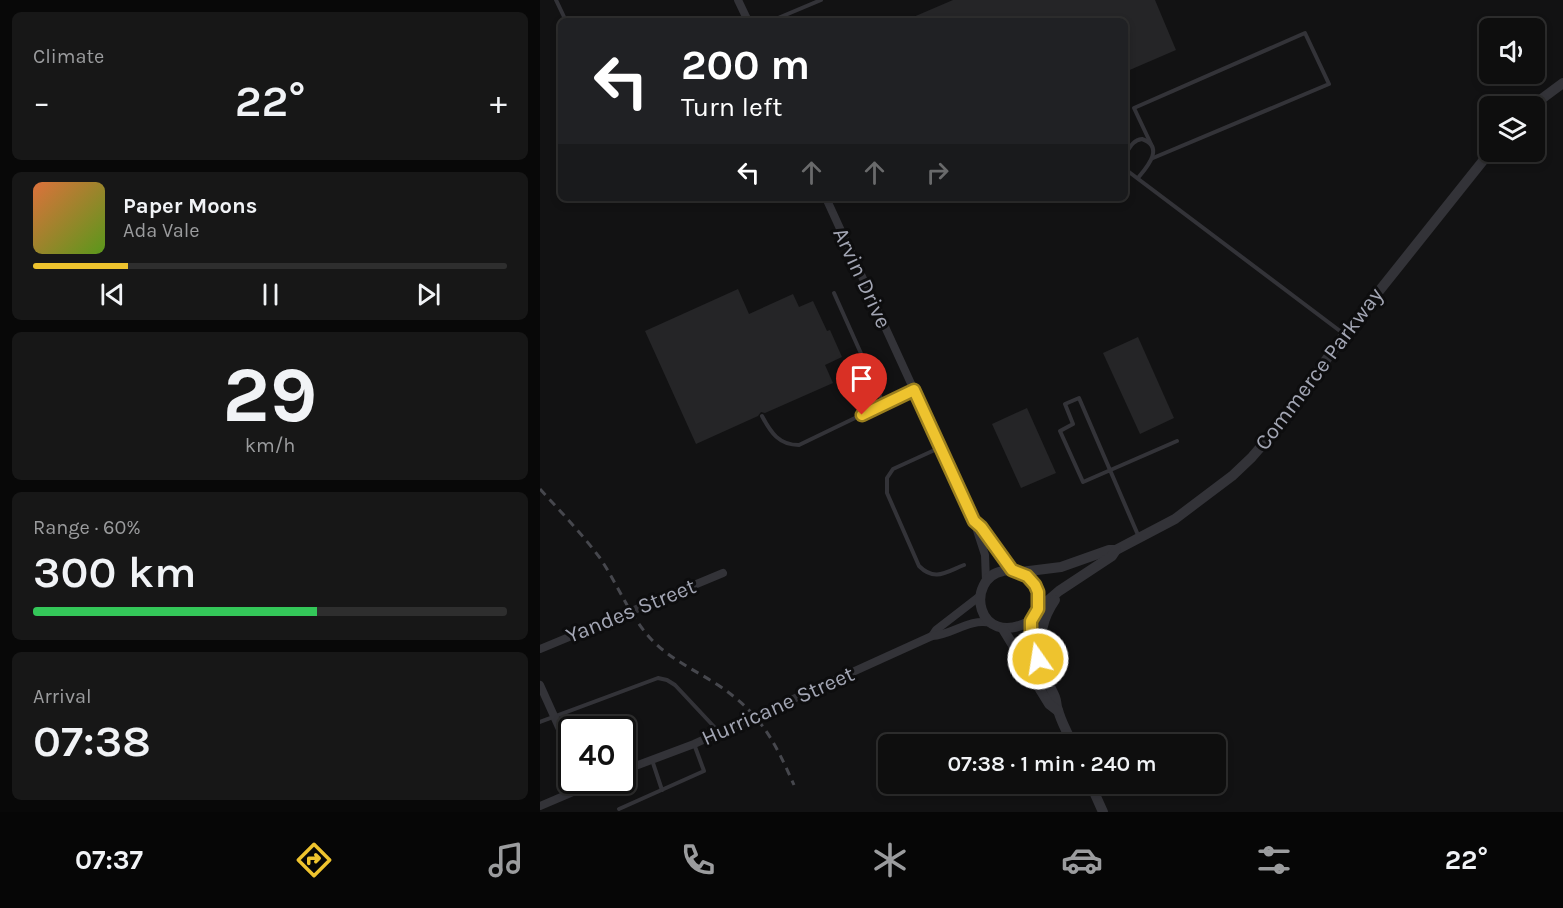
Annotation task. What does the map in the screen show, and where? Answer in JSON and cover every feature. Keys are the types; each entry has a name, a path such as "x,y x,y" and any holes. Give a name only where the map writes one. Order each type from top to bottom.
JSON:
{"street":[{"path":"738,0 746,18"},
{"path":"1545,96 1563,83"},
{"name":"Commerce Parkway","path":"1016,571 1061,567 1109,550 1116,550 1175,519 1232,476 1252,457 1276,428 1344,334 1482,162"},
{"name":"Arvin Drive","path":"827,201 974,521 985,555 986,581 980,596"},
{"name":"Arvin Drive","path":"974,521 1016,571 1035,585 1038,592 1038,609"},
{"name":"Commerce Parkway","path":"1038,609 1059,591 1112,556 1116,550"},
{"path":"986,581 997,572 1016,571"},
{"name":"Yandes Street","path":"540,649 723,573"},
{"path":"1045,676 1041,649 1042,625 1045,614 1059,591"},
{"path":"980,596 983,611 991,623 1003,628 1018,627 1031,621"},
{"name":"Hurricane Street","path":"932,636 936,630 980,596"},
{"path":"1038,609 1031,621 1033,646 1068,734"},
{"name":"Hurricane Street","path":"636,765 694,744 932,636 939,636 973,622 991,623"},
{"path":"1003,628 1049,704 1058,711"},
{"path":"540,685 558,725"},
{"path":"544,807 566,794"},
{"path":"1095,794 1102,812"}],"lane":[{"path":"556,0 565,18"},
{"path":"778,18 821,0"},
{"path":"1138,178 1153,159 1329,84 1305,33 1134,108 1154,149 1153,159"},
{"path":"1128,150 1137,140 1142,139 1151,144"},
{"path":"1128,171 1344,334"},
{"path":"834,293 884,405"},
{"path":"762,416 776,438 787,445 799,445 914,390"},
{"path":"1140,538 1110,472 1079,398 1065,404 1073,423 1060,431 1083,482 1110,472 1177,441"},
{"path":"940,447 893,469 887,478 887,493 919,566 926,574 938,576 964,565"},
{"path":"540,722 658,678 675,685 718,732"},
{"path":"619,809 704,771 694,744"},
{"path":"652,759 663,790"}],"building":[{"path":"953,0 1155,0 1176,50 1128,71 1128,18 911,18"},
{"path":"738,289 749,314 793,294 799,307 813,301 842,357 825,365 833,383 765,413 761,412 758,416 696,444 645,331"},
{"path":"1138,337 1174,418 1140,434 1103,353"},
{"path":"1027,408 1056,473 1021,488 992,424"}],"railway":[{"path":"540,489 600,558 636,620 651,639 675,659 733,696 756,718 773,741 794,785"}],"route":[{"path":"862,415 914,390 974,521 981,527 1012,570 1021,572 1035,585 1038,592 1038,609 1031,621 1031,634 1038,659"}]}
